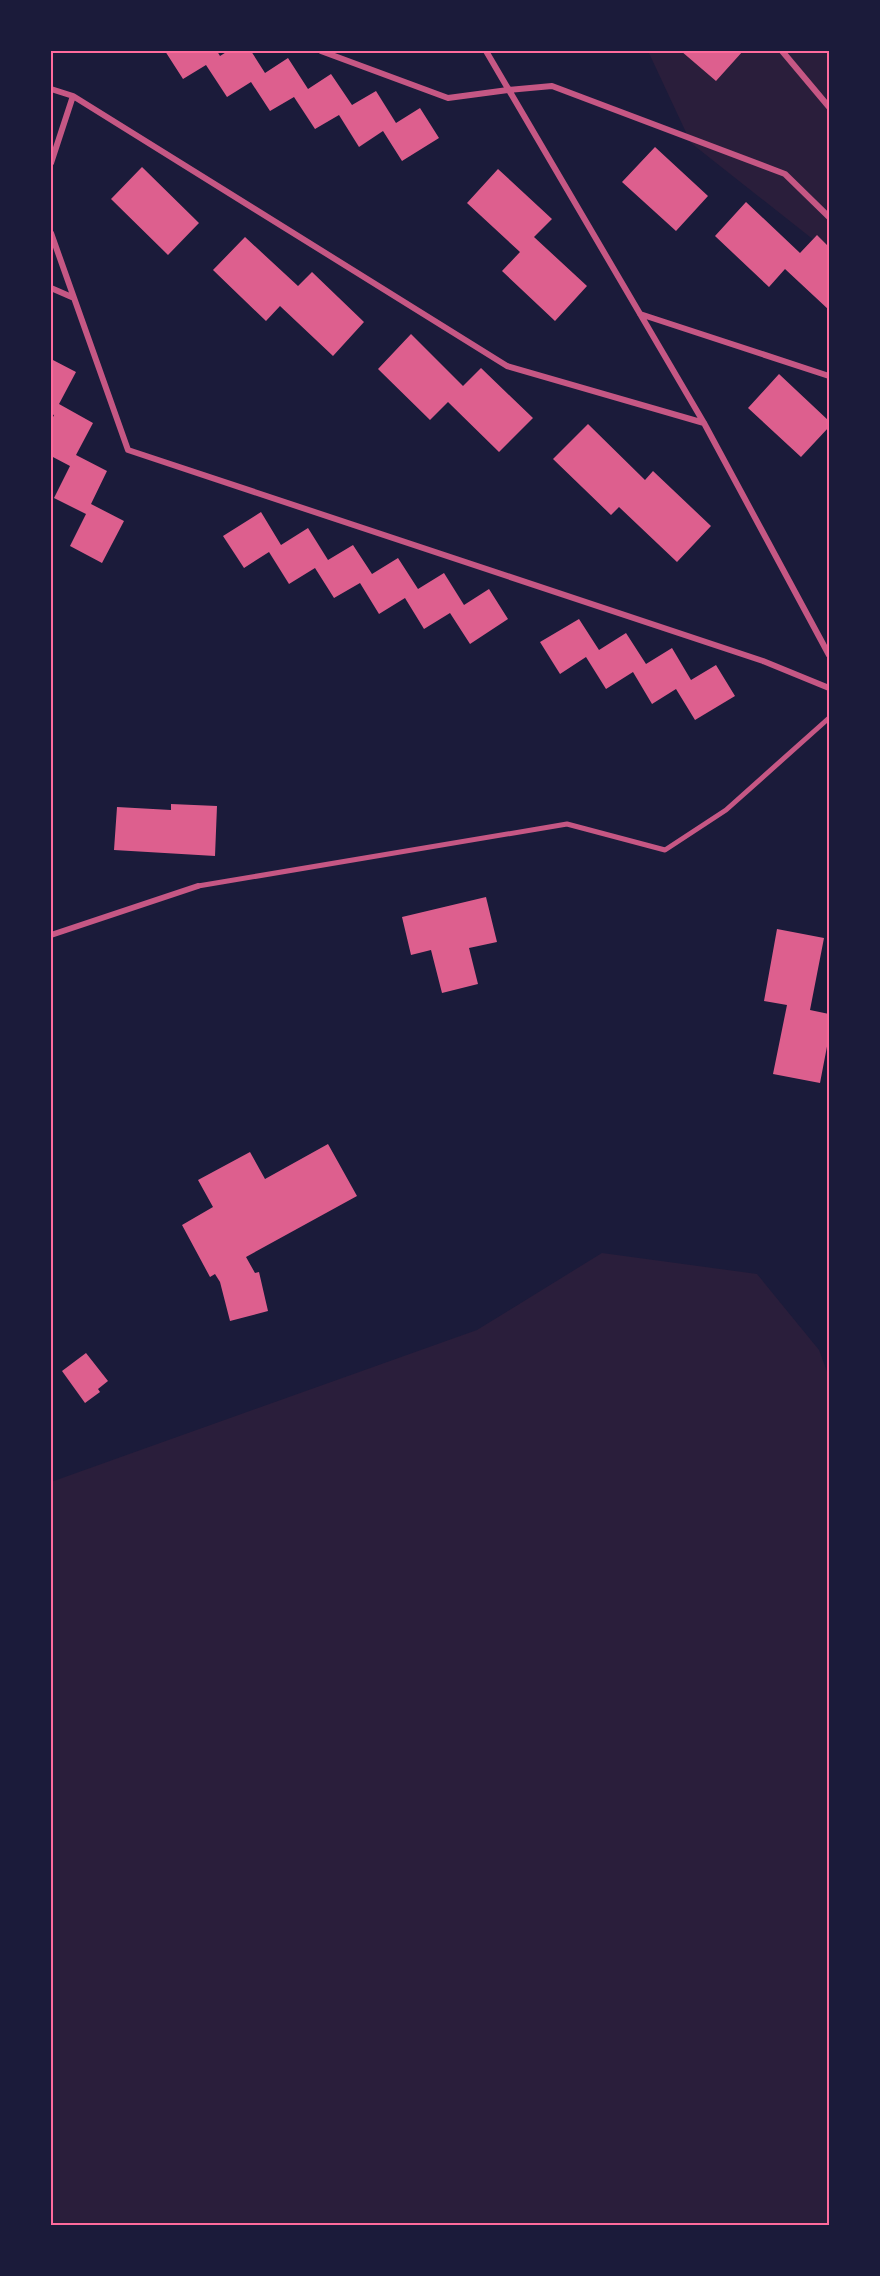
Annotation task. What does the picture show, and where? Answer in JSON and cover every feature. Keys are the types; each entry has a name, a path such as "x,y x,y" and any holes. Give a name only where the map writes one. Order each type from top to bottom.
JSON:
{"street":[{"path":"321,51 448,98 552,86 785,174 829,217"},
{"path":"486,51 704,423 829,655"},
{"path":"782,51 829,107"},
{"path":"51,89 73,96 507,366 704,423"},
{"path":"51,163 73,96"},
{"path":"51,233 128,450 763,661 829,688"},
{"path":"51,288 74,298"},
{"path":"640,314 829,376"},
{"path":"51,936 198,886 567,824 665,850 726,810 829,718"}],"shaded area":[{"path":"648,51 829,51 829,252 691,143"},
{"path":"602,1253 757,1274 819,1350 829,1377 829,2225 51,2225 51,1482 477,1330"}],"building":[{"path":"165,51 217,51 220,56 228,51 251,51 265,73 288,58 308,89 331,74 352,105 376,91 396,123 420,108 439,138 402,161 383,131 359,147 339,115 315,129 294,97 270,111 251,82 227,97 206,65 183,79"},
{"path":"681,51 743,51 716,81"},
{"path":"655,147 708,196 676,231 622,182"},
{"path":"142,167 199,223 168,255 111,199"},
{"path":"498,169 552,219 534,237 587,286 555,321 502,271 520,252 467,203"},
{"path":"746,202 800,253 817,235 829,247 829,310 785,269 769,287 715,236"},
{"path":"245,237 298,286 312,272 364,322 333,356 280,306 266,321 213,270"},
{"path":"411,334 463,386 481,368 533,418 499,452 448,402 430,420 378,369"},
{"path":"51,359 76,372 59,404 93,423 76,455 107,471 91,504 124,521 102,563 70,546 86,514 54,498 70,466 51,456 51,421 54,415 51,414"},
{"path":"779,374 829,421 829,427 801,457 748,408"},
{"path":"588,424 645,480 653,471 711,526 677,562 619,507 611,515 553,459"},
{"path":"261,512 281,545 308,528 328,560 353,545 372,574 398,558 418,589 444,573 464,605 489,589 508,619 470,644 450,613 424,629 405,598 379,614 360,583 334,598 315,568 289,584 269,552 244,568 223,536"},
{"path":"579,619 599,650 626,633 646,664 672,648 691,680 716,665 735,696 695,720 676,689 652,704 633,672 606,689 586,657 560,674 540,642"},
{"path":"171,804 217,806 215,856 114,850 117,807 171,810"},
{"path":"486,897 497,942 469,948 478,984 442,993 431,950 411,955 402,917"},
{"path":"777,929 824,938 810,1010 829,1014 829,1036 820,1083 773,1074 787,1005 764,1001"},
{"path":"328,1144 357,1196 246,1257 255,1273 259,1272 268,1311 230,1321 220,1282 215,1274 210,1277 182,1225 213,1207 198,1180 250,1152 265,1179"},
{"path":"86,1353 108,1381 98,1389 100,1392 85,1403 62,1371"}]}
